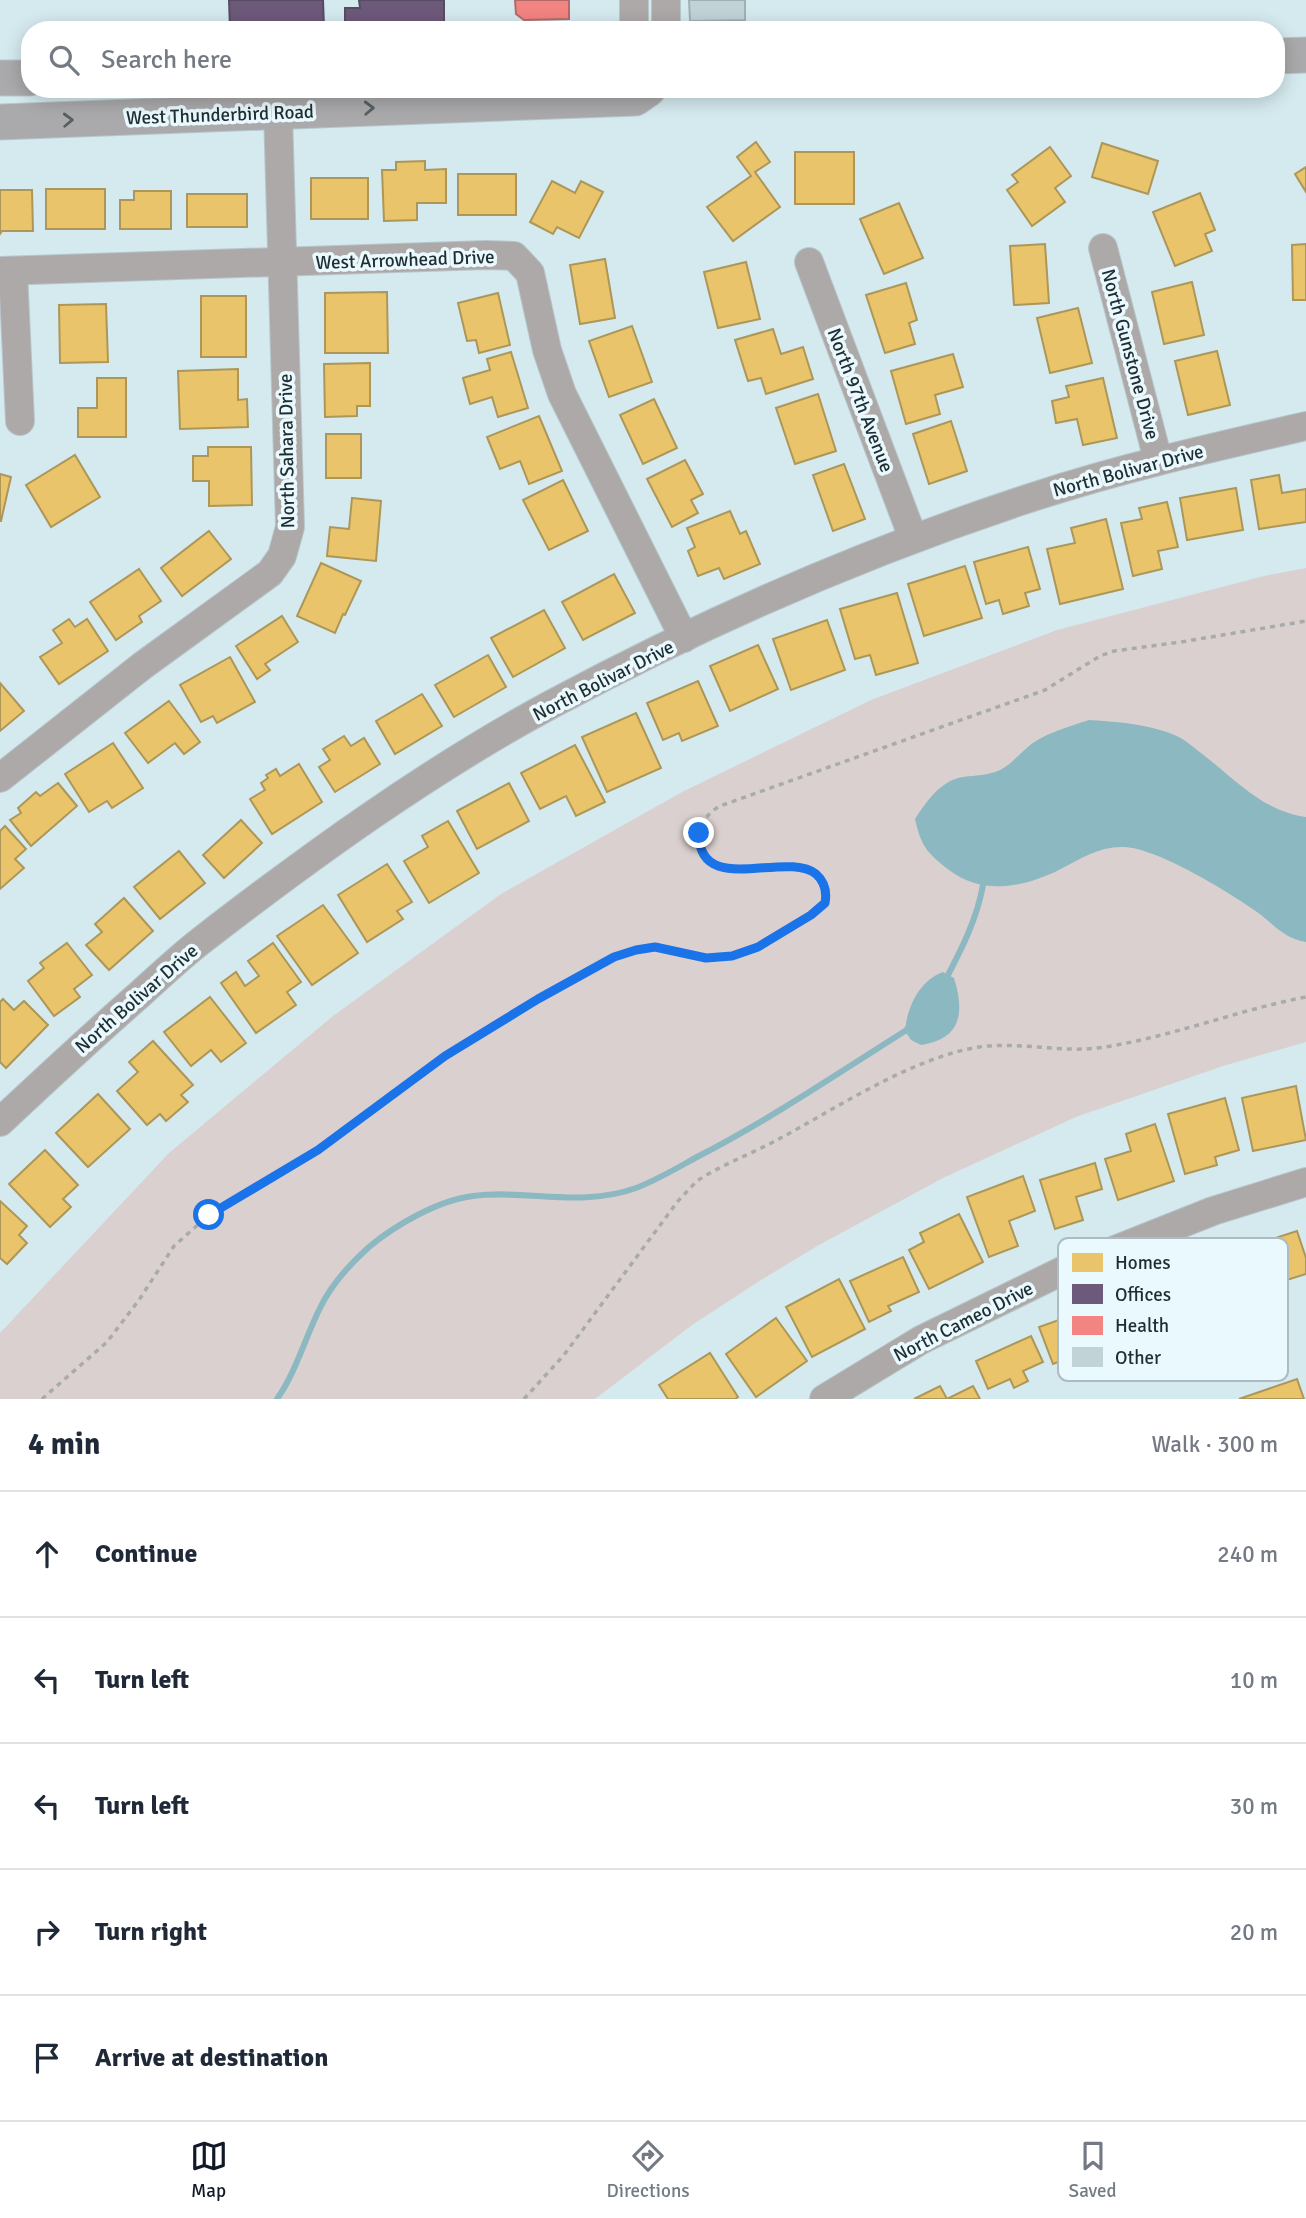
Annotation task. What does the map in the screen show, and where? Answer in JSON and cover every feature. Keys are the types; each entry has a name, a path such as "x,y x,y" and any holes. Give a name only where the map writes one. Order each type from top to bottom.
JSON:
{"main road":[{"path":"1285,55 1306,54"},
{"path":"0,78 21,78"},
{"path":"278,112 278,103 284,98"},
{"name":"West Thunderbird Road","path":"0,122 278,112 531,98"}],"street":[{"path":"634,0 634,21"},
{"path":"666,0 666,21"},
{"name":"North Sahara Drive","path":"0,778 142,666 270,573 282,556 290,527 278,112"},
{"name":"North Gunstone Drive","path":"1103,248 1158,460"},
{"name":"West Arrowhead Drive","path":"7,271 514,256 530,274 547,350 562,394 684,638"},
{"name":"North 97th Avenue","path":"809,262 913,538"},
{"path":"7,271 20,422"},
{"name":"North Bolivar Drive","path":"0,1122 78,1048 198,943 331,844 447,767 550,705 684,638 804,583 913,538 1037,496 1158,460 1306,426"},
{"name":"North Cameo Drive","path":"1144,1238 1213,1211 1306,1182"},
{"name":"North Cameo Drive","path":"824,1399 921,1340 1058,1272"}],"path":[{"path":"41,1399 107,1342 174,1247 197,1225 209,1215 318,1150 445,1056 538,999 625,952 655,947 706,958 732,956 758,947 820,909 826,896 825,886 820,877 811,870 791,865 729,869 708,860 702,853 699,833 702,822 710,812 720,806 1045,690 1114,651 1306,621"},
{"path":"524,1399 564,1355 678,1201 696,1181 898,1075 959,1051 1021,1044 1065,1050 1106,1047 1189,1029 1271,1004 1306,997"}],"shaded area":[{"path":"1306,568 1306,1042 1223,1066 1076,1117 943,1178 819,1245 761,1280 692,1325 595,1399 0,1399 0,1333 169,1153 333,1016 501,894 682,792 871,700 1057,630 1264,576"}],"water":[{"path":"1089,720 1146,726 1179,737 1262,801 1290,814 1306,817 1306,942 1285,934 1245,904 1192,872 1138,849 1107,849 1090,854 1046,876 1004,886 990,886 962,878 930,854 920,836 915,819 941,787 955,779 1000,770 1042,738"},
{"path":"943,972 954,978 959,1002 957,1022 945,1037 921,1045 911,1040 905,1031 908,1013 921,988"}],"building: Homes":[{"path":"756,142 770,162 755,172 780,207 733,241 707,207 751,176 737,157"},
{"path":"1102,143 1158,161 1148,194 1092,177"},
{"path":"1050,147 1071,176 1055,188 1065,202 1032,226 1007,190 1018,182 1012,175"},
{"path":"795,152 854,152 854,204 795,204"},
{"path":"425,161 425,170 446,169 446,203 417,203 417,220 384,221 382,170 396,170 396,162"},
{"path":"1306,167 1306,192 1295,174"},
{"path":"458,174 516,174 516,215 458,215"},
{"path":"311,178 368,178 368,219 311,219"},
{"path":"552,181 575,193 581,181 603,192 579,238 557,227 553,234 530,222"},
{"path":"46,189 105,189 105,229 46,229"},
{"path":"0,190 32,190 33,231 2,231 0,234"},
{"path":"134,191 171,191 171,229 120,229 120,200 134,200"},
{"path":"1200,193 1215,230 1205,234 1212,251 1175,266 1153,212"},
{"path":"187,194 247,194 247,227 187,227"},
{"path":"899,203 923,258 884,274 860,219"},
{"path":"1045,244 1049,303 1014,305 1010,246"},
{"path":"1306,244 1306,300 1293,300 1292,245"},
{"path":"605,259 615,318 580,324 570,265"},
{"path":"746,262 760,319 718,328 704,272"},
{"path":"1192,282 1204,335 1164,344 1152,292"},
{"path":"906,283 917,320 909,323 915,344 885,353 866,295"},
{"path":"387,292 388,353 325,353 325,293"},
{"path":"498,293 510,345 479,353 476,340 467,341 458,303"},
{"path":"201,296 246,296 246,357 201,357"},
{"path":"106,304 108,362 60,363 59,305"},
{"path":"1078,308 1092,363 1050,373 1037,318"},
{"path":"632,326 652,382 609,397 589,341"},
{"path":"773,329 781,354 803,347 813,379 766,394 761,378 748,381 735,340"},
{"path":"1217,351 1230,405 1188,415 1175,361"},
{"path":"511,352 528,408 498,417 492,397 470,404 463,378 490,370 487,359"},
{"path":"953,354 963,387 935,395 940,414 906,424 891,371"},
{"path":"370,363 370,406 357,406 357,416 325,417 324,364"},
{"path":"238,369 238,400 247,399 248,427 180,429 178,371"},
{"path":"97,378 126,378 126,437 78,437 78,408 97,408"},
{"path":"1103,378 1117,438 1083,445 1077,419 1056,423 1052,401 1069,397 1066,386"},
{"path":"818,394 836,451 795,464 776,408"},
{"path":"654,399 677,448 643,464 620,415"},
{"path":"539,416 562,471 529,484 520,461 500,469 487,437"},
{"path":"951,421 967,471 929,484 913,434"},
{"path":"326,434 361,434 361,478 326,478"},
{"path":"208,447 251,447 252,505 209,506 209,481 193,481 193,456 208,456"},
{"path":"75,455 100,497 51,527 26,485"},
{"path":"685,460 703,494 691,500 698,513 672,527 647,479"},
{"path":"844,464 865,519 833,531 813,475"},
{"path":"0,474 11,477 1,521 0,521"},
{"path":"1279,475 1282,493 1306,489 1306,522 1259,529 1251,480"},
{"path":"563,480 588,531 549,550 523,500"},
{"path":"1236,488 1243,530 1187,540 1180,498"},
{"path":"352,498 381,501 376,561 327,556 330,527 349,529"},
{"path":"1167,502 1178,547 1158,551 1162,569 1133,576 1121,523 1142,519 1139,508"},
{"path":"730,511 740,534 746,531 760,564 724,579 719,568 698,576 688,551 695,547 687,528"},
{"path":"1106,519 1123,589 1060,604 1047,549 1075,543 1071,528"},
{"path":"209,531 231,559 182,596 161,568"},
{"path":"1028,547 1040,589 1025,593 1029,606 1003,614 999,600 986,604 974,562"},
{"path":"321,563 361,581 335,633 297,616"},
{"path":"965,566 982,618 924,636 908,584"},
{"path":"139,569 161,601 139,616 142,622 116,640 90,602"},
{"path":"614,574 635,613 583,640 562,602"},
{"path":"897,593 918,663 876,675 870,655 855,659 840,609"},
{"path":"544,610 565,648 513,677 491,638"},
{"path":"282,616 298,642 265,664 270,670 257,679 236,646"},
{"path":"69,619 75,627 87,619 108,651 59,684 40,657 62,643 53,630"},
{"path":"827,620 845,670 791,690 773,639"},
{"path":"758,645 778,689 730,711 710,666"},
{"path":"488,655 506,687 454,717 435,685"},
{"path":"230,657 255,702 217,723 213,716 201,722 180,685"},
{"path":"698,681 718,726 682,741 679,733 663,740 647,703"},
{"path":"0,683 24,711 0,731"},
{"path":"422,694 442,726 395,754 376,721"},
{"path":"169,701 200,742 184,754 175,743 148,763 125,733"},
{"path":"636,713 661,768 607,792 582,737"},
{"path":"344,736 351,746 364,738 380,764 335,792 319,767 330,760 323,749"},
{"path":"113,743 143,788 112,808 107,801 89,812 65,774"},
{"path":"575,745 605,802 576,816 566,796 540,809 521,773"},
{"path":"299,764 322,802 272,834 250,799 265,790 261,783 268,778 266,775 276,769 280,776"},
{"path":"58,783 77,806 31,846 10,820 21,813 18,808 36,792 40,796"},
{"path":"509,783 529,821 477,849 457,811"},
{"path":"241,820 262,843 224,878 203,855"},
{"path":"448,821 479,873 429,903 404,861 428,847 422,836"},
{"path":"5,826 26,849 15,859 24,868 0,889 0,831"},
{"path":"179,851 205,883 160,919 134,887"},
{"path":"387,864 412,902 397,911 403,919 367,942 338,895"},
{"path":"124,898 153,931 109,970 86,945 102,932 95,924"},
{"path":"323,905 358,953 312,985 277,936"},
{"path":"67,943 92,975 74,989 80,997 54,1016 28,981 44,968 40,963"},
{"path":"273,943 301,982 287,992 296,1005 256,1033 221,983 236,972 245,986 259,976 248,961"},
{"path":"210,997 246,1043 221,1062 211,1050 191,1066 164,1032"},
{"path":"3,999 14,1010 24,1001 48,1025 6,1068 0,1062 0,1002"},
{"path":"153,1041 193,1085 181,1095 188,1102 166,1121 160,1114 147,1125 117,1091 138,1072 129,1062"},
{"path":"1296,1086 1306,1140 1253,1151 1242,1098"},
{"path":"98,1094 130,1129 88,1167 56,1133"},
{"path":"1225,1098 1239,1150 1215,1157 1217,1165 1185,1174 1168,1114"},
{"path":"1155,1124 1174,1181 1118,1200 1105,1159 1131,1151 1126,1134"},
{"path":"45,1150 78,1185 63,1199 71,1207 50,1227 9,1184"},
{"path":"1095,1163 1102,1189 1076,1197 1083,1220 1055,1229 1040,1180"},
{"path":"1023,1176 1035,1211 1009,1221 1018,1246 989,1257 967,1197"},
{"path":"0,1201 27,1226 19,1235 27,1243 7,1264 0,1258"},
{"path":"959,1214 983,1262 929,1289 909,1250 924,1242 920,1233"},
{"path":"1297,1231 1306,1258 1306,1274 1288,1280 1288,1238 1275,1238"},
{"path":"903,1257 919,1292 888,1306 891,1311 869,1322 850,1281"},
{"path":"839,1279 865,1329 812,1357 786,1307"},
{"path":"776,1318 807,1361 756,1397 726,1354"},
{"path":"1058,1320 1058,1362 1053,1364 1039,1327"},
{"path":"1031,1336 1043,1362 1023,1371 1028,1381 1014,1388 1010,1379 988,1389 976,1361"},
{"path":"710,1353 738,1397 668,1399 659,1385"},
{"path":"1297,1379 1304,1399 1239,1399"},
{"path":"940,1386 947,1399 914,1399"},
{"path":"973,1386 980,1399 947,1399"}],"building: Offices":[{"path":"229,0 323,0 324,21 230,21"},
{"path":"359,0 444,0 444,21 345,21 345,8 360,8"}],"building: Health":[{"path":"515,0 569,0 569,19 524,20 516,14"}],"building: Other":[{"path":"689,0 745,0 745,20 690,21"}],"waterway":[{"path":"946,979 973,922 983,885"},
{"path":"277,1399 295,1366 324,1299 335,1283 369,1247 404,1222 432,1208 473,1196 493,1194 595,1197 636,1188 750,1128 909,1027"}],"route":[{"path":"209,1215 318,1150 445,1056 538,999 614,957 625,952 655,947 696,957 732,956 758,947 811,915 825,903 825,886 820,877 811,870 791,865 755,870 729,869 708,860 702,853 699,833"}]}
